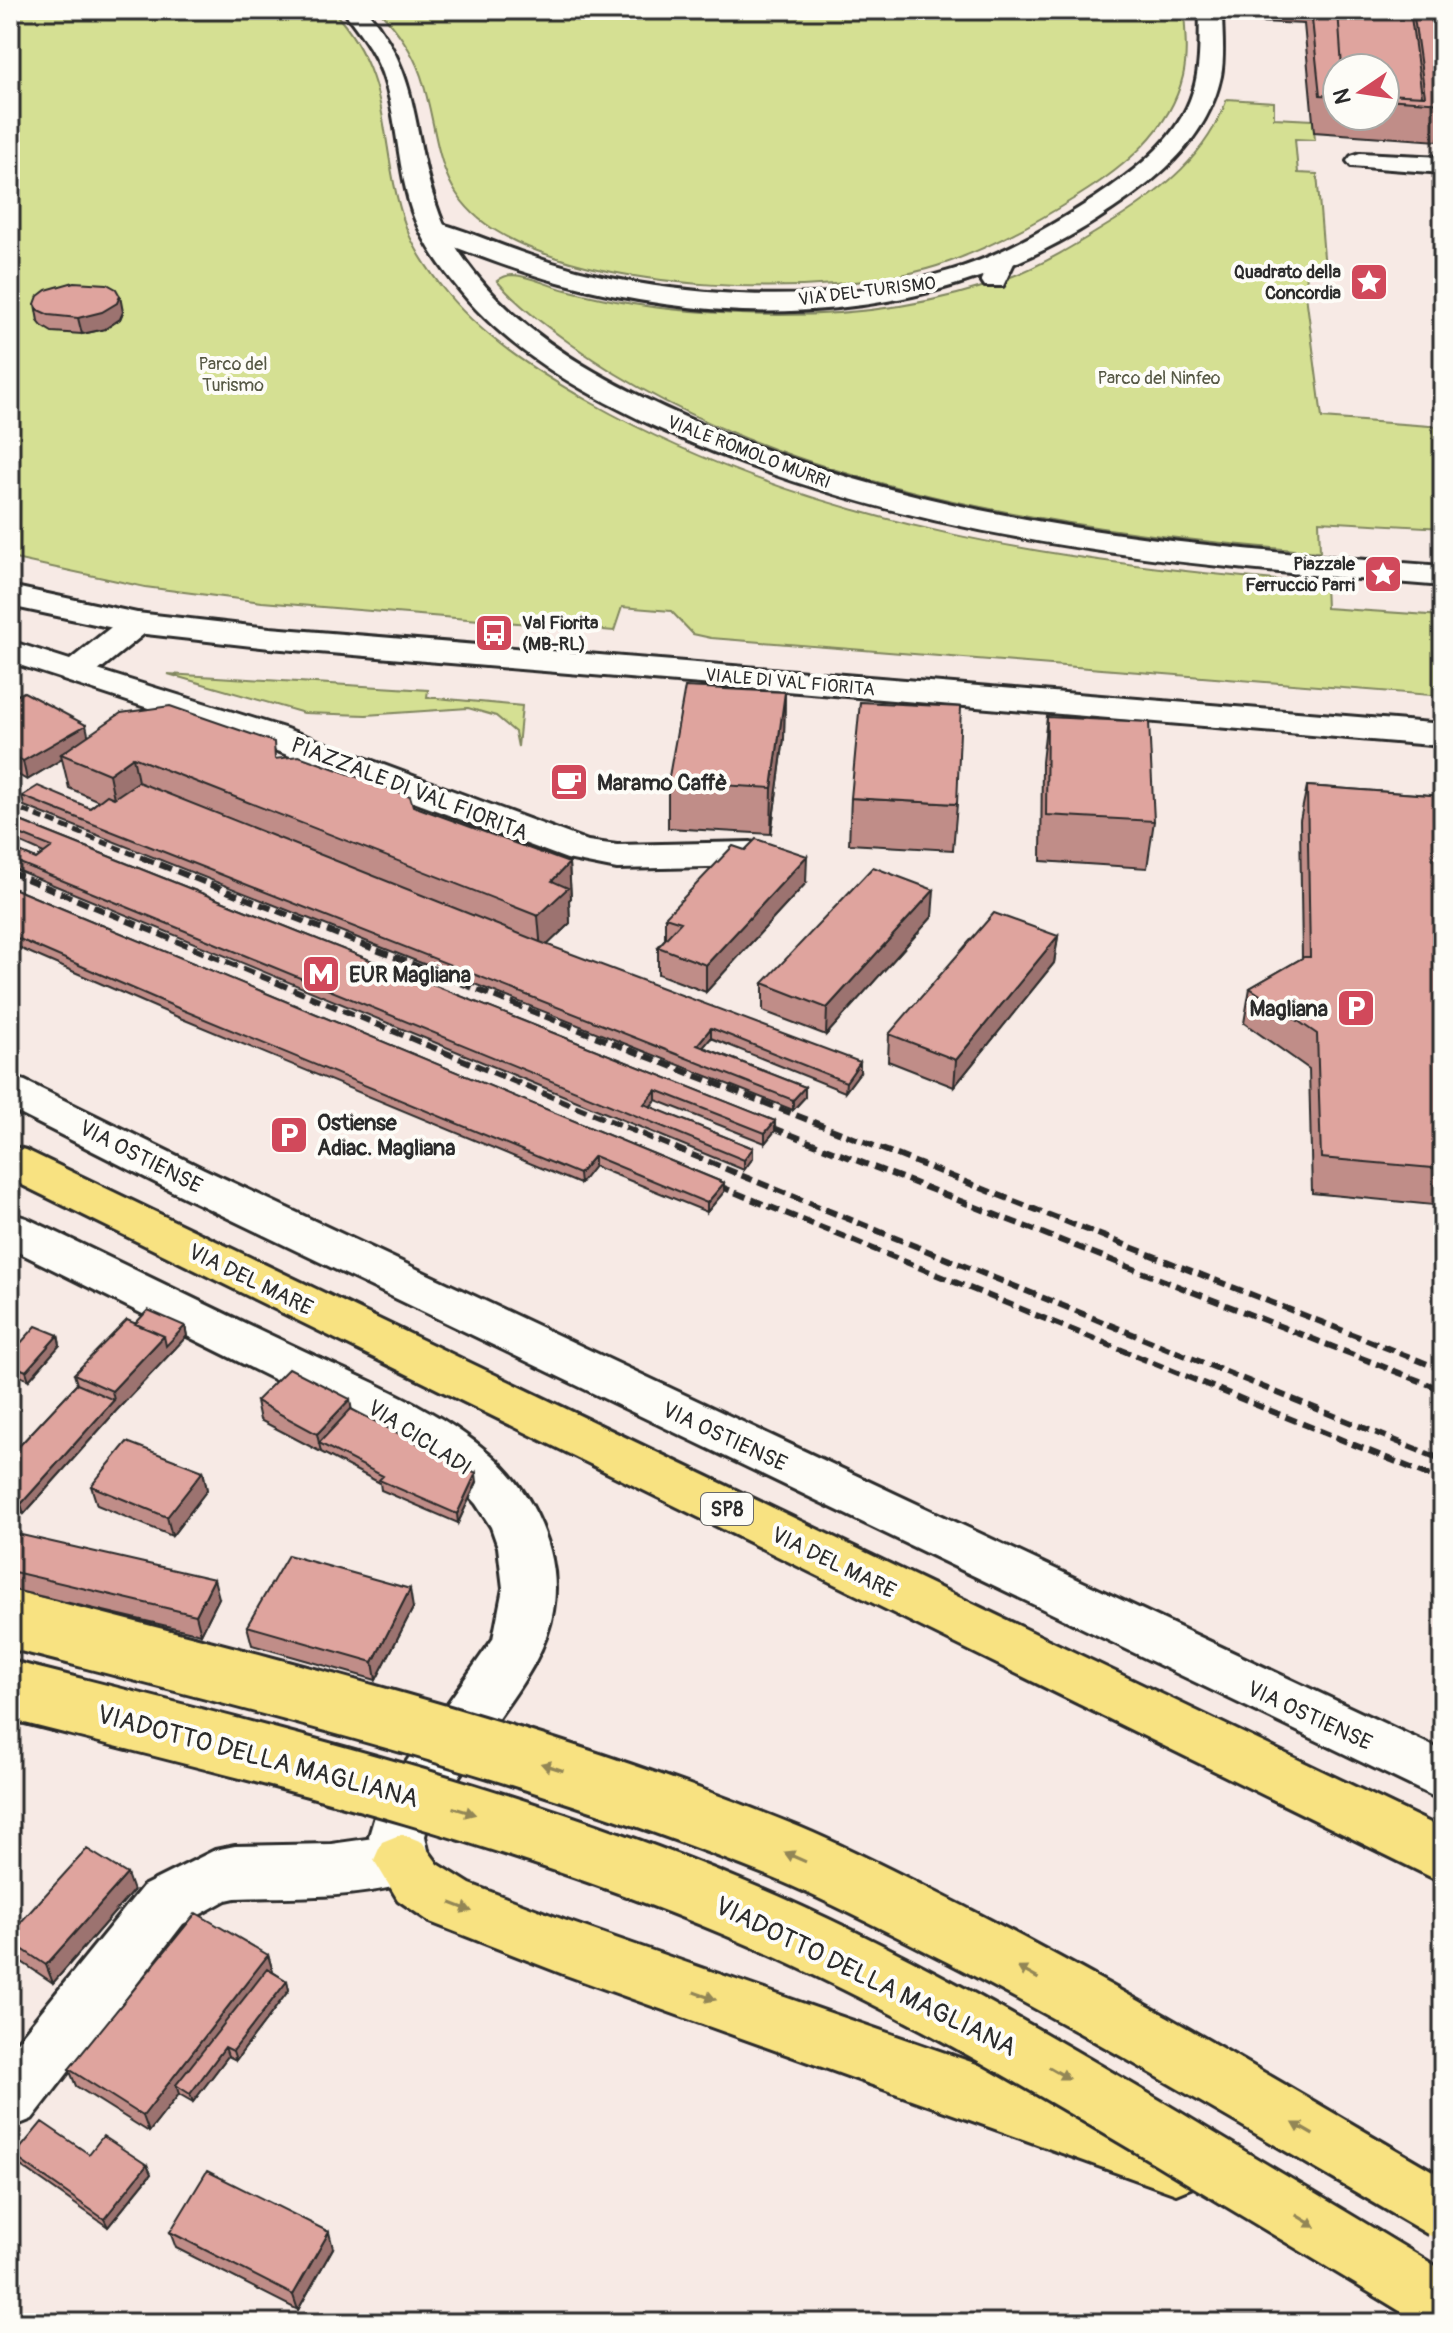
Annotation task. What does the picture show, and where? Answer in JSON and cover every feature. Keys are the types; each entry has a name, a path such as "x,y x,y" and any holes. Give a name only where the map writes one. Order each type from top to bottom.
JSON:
{"main road":[{"name":"VIA DEL MARE","path":"10,1161 1443,1857"},
{"path":"10,1619 409,1722 637,1795 794,1856 992,1953 1443,2210"},
{"name":"VIADOTTO DELLA MAGLIANA","path":"10,1690 370,1783 524,1830 734,1907 828,1951 998,2039 1443,2304"},
{"path":"402,1860 418,1882 450,1903 563,1947 1253,2190"}],"street":[{"name":"VIALE ROMOLO MURRI","path":"354,10 374,32 398,79 421,197 434,230 474,290 501,317 559,361 655,416 755,459 877,497 1050,536 1158,552 1443,576"},
{"name":"VIA DEL TURISMO","path":"434,230 546,271 593,283 658,295 727,301 787,301 877,294 998,270 1143,176 1171,149 1200,107 1208,84 1211,10"},
{"path":"1438,10 1443,40"},
{"path":"1360,161 1443,165"},
{"name":"VIALE DI VAL FIORITA","path":"10,596 137,623 410,650 1443,735"},
{"path":"75,673 137,623"},
{"name":"PIAZZALE DI VAL FIORITA","path":"10,651 271,736 580,851 617,857 751,854"},
{"name":"VIA OSTIENSE","path":"10,1091 188,1180 1443,1777"},
{"name":"VIA CICLADI","path":"10,1229 399,1419 451,1452 482,1478 516,1521 529,1577 524,1631 516,1649 405,1809 397,1836 402,1860"},
{"path":"10,2098 163,1905 194,1886 215,1876 235,1872 331,1870 402,1860"}],"green space":[{"name":"Parco del Turismo","path":"10,10 332,10 352,36 376,88 397,197 406,227 421,258 473,321 549,378 675,445 763,481 854,510 947,533 1040,551 1230,576 1325,584 1326,608 1443,616 1443,696 711,638 693,634 671,611 622,607 614,631 262,602 145,587 10,558"},
{"path":"379,10 1184,10 1186,43 1183,76 1177,96 1156,131 1112,173 1010,236 956,260 890,277 774,287 710,285 589,267 536,250 493,229 473,214 449,179 421,76 413,58"},
{"name":"Parco del Ninfeo","path":"1227,99 1274,102 1274,118 1313,120 1315,140 1295,139 1298,173 1317,174 1325,269 1307,269 1306,295 1322,418 1443,427 1443,528 1319,521 1320,552 1129,532 930,496 833,469 739,435 651,394 561,337 523,307 497,281 513,275 644,306 730,314 851,312 931,300 1022,272 1075,245 1150,197 1195,154 1208,137"},
{"path":"168,674 428,690 427,697 522,706 518,747 515,732 496,716 468,708 366,715 304,713"}],"building":[{"path":"1311,10 1338,10 1341,52 1321,52 1320,95"},
{"path":"1338,10 1410,10 1422,96 1401,95 1401,52 1341,52"},
{"path":"1413,10 1430,10 1443,103 1401,100 1401,95 1425,96"},
{"path":"74,282 107,284 116,289 120,296 117,303 102,312 78,318 49,315 38,310 35,304 38,296 46,290"},
{"path":"685,687 785,692 772,788 668,782"},
{"path":"10,691 18,695 24,692 86,725 23,761 10,754"},
{"path":"860,702 961,707 957,804 851,798"},
{"path":"170,706 274,742 275,759 299,756 410,796 413,806 569,863 552,881 568,888 538,916 133,757 109,774 61,754 121,713"},
{"path":"1047,717 1149,722 1154,821 1046,815"},
{"path":"138,782 540,942 860,1062 846,1082 711,1028 697,1045 805,1087 793,1100 22,796 38,786 90,808 107,795 114,798"},
{"name":"Magliana","path":"1307,786 1443,796 1443,1169 1321,1158 1317,1034 1250,988 1304,957 1310,957"},
{"path":"10,817 775,1121 765,1133 656,1090 644,1104 753,1148 744,1160 10,859 10,848 36,859 52,847 10,830"},
{"path":"756,839 807,856 706,965 658,947 681,922 665,917 733,846 745,850"},
{"path":"873,867 934,890 827,1008 763,983"},
{"path":"10,887 724,1183 707,1203 594,1156 579,1174 178,1008 10,935"},
{"path":"994,913 1058,936 956,1060 889,1034"},
{"path":"148,1310 185,1326 166,1346 164,1336 135,1324"},
{"path":"127,1320 164,1336 112,1391 74,1374"},
{"path":"36,1326 58,1335 26,1371 10,1364 10,1355"},
{"path":"289,1368 350,1399 317,1434 256,1401"},
{"path":"77,1384 114,1400 21,1504 10,1500 10,1456"},
{"path":"351,1409 476,1473 457,1514 379,1480 383,1476 319,1443"},
{"path":"127,1442 203,1471 167,1517 91,1486"},
{"path":"17,1534 214,1579 196,1615 10,1571 10,1546"},
{"path":"288,1555 410,1589 373,1662 247,1626"},
{"path":"87,1849 127,1874 46,1965 10,1941 10,1934"},
{"path":"196,1913 268,1955 143,2116 69,2069"},
{"path":"267,1969 287,1981 233,2051 225,2047 190,2094 176,2085"},
{"path":"42,2122 89,2154 103,2136 147,2165 104,2219 14,2156"},
{"path":"207,2171 329,2232 293,2295 170,2232"}],"railway":[{"path":"10,805 148,860"},
{"path":"143,858 1443,1370"},
{"path":"10,872 755,1181 1443,1460"},
{"path":"756,1121 1443,1390"},
{"path":"702,1179 1443,1481"}],"place":[{"name":"Quadrato della Concordia","path":"1369,282"},
{"name":"Piazzale Ferruccio Parri","path":"1383,574"},
{"name":"Val Fiorita (MB-RL)","path":"494,633"},
{"name":"Maramo Caffè","path":"569,782"},
{"name":"EUR Magliana","path":"321,974"},
{"name":"Magliana","path":"1356,1008"},
{"name":"Ostiense Adiac. Magliana","path":"289,1135"}]}
